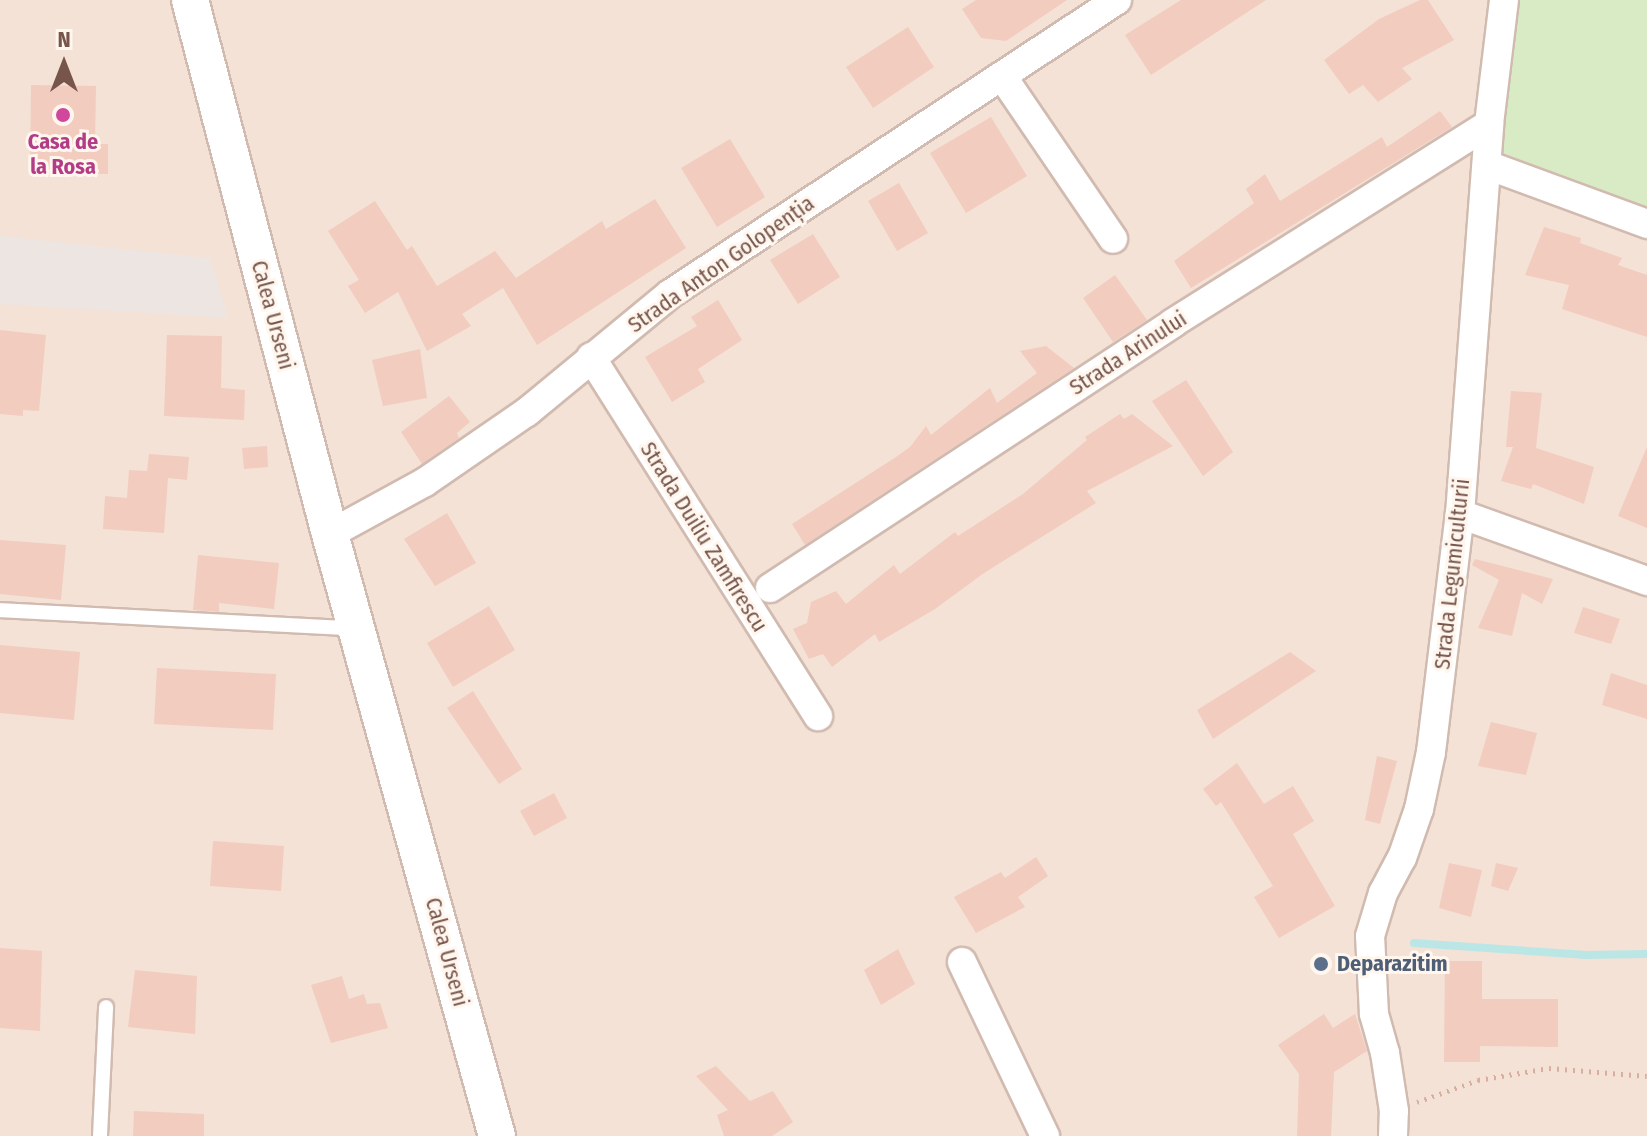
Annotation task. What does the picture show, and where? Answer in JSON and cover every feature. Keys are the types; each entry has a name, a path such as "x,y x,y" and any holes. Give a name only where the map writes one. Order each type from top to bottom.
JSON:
{"street":[{"name":"Calea Urseni","path":"190,0 330,534 497,1136"},
{"name":"Strada Anton Golopenția","path":"330,534 425,482 527,412 670,294 1117,0"},
{"name":"Strada Legumiculturii","path":"1394,1124 1385,1053 1374,1014 1370,936 1383,893 1402,858 1419,809 1431,752 1460,514 1489,124 1504,0"},
{"path":"1002,76 1113,239"},
{"name":"Strada Arinului","path":"770,588 1173,323 1489,124"},
{"path":"1487,165 1647,224"},
{"name":"Strada Duiliu Zamfirescu","path":"591,357 818,716"},
{"path":"1460,514 1647,581"},
{"path":"962,962 1045,1136"}],"lane":[{"path":"0,610 357,629"},
{"path":"100,1136 106,1007"}],"path":[{"path":"1394,1124 1478,1080 1549,1068 1647,1076"}],"shaded area":[{"path":"0,0 1647,0 1647,1136 0,1136"},
{"path":"0,236 210,258 228,318 0,304"}],"green space":[{"path":"1514,0 1647,0 1647,208 1502,153"}],"building":[{"path":"976,0 1067,0 1006,41 981,38 962,9"},
{"path":"1181,0 1266,0 1151,75 1125,35"},
{"path":"1420,0 1428,0 1454,40 1402,68 1412,79 1378,102 1363,85 1349,94 1324,60 1379,19"},
{"path":"908,27 934,67 873,108 846,67"},
{"name":"Casa de la Rosa","path":"31,85 96,86 95,144 108,144 108,174 30,173"},
{"path":"1440,111 1452,127 1191,288 1174,261 1254,203 1246,189 1265,174 1280,201 1382,137 1387,147"},
{"path":"991,117 1027,176 966,213 930,153"},
{"path":"730,139 765,197 717,227 681,168"},
{"path":"899,183 928,233 897,251 868,201"},
{"path":"655,199 686,248 537,345 503,288 462,314 471,326 427,351 398,292 365,313 348,286 359,280 328,231 375,201 407,250 412,246 437,286 495,251 516,278 602,221 606,229"},
{"path":"1544,227 1581,238 1580,243 1622,258 1618,265 1647,275 1647,337 1562,309 1569,285 1525,275"},
{"path":"813,234 840,277 798,304 770,260"},
{"path":"1115,275 1147,320 1113,342 1083,298"},
{"path":"718,300 742,340 698,369 705,382 672,402 645,357 697,326 691,317"},
{"path":"0,330 46,335 39,411 23,410 23,416 0,414"},
{"path":"167,335 222,336 221,388 245,390 244,420 164,416"},
{"path":"1046,346 1074,368 805,545 792,524 910,447 926,426 931,435 990,388 997,403 1037,373 1020,351"},
{"path":"420,349 427,398 383,406 372,360"},
{"path":"1186,380 1233,452 1203,476 1152,401"},
{"path":"1511,391 1542,393 1536,448 1594,467 1584,504 1533,484 1531,489 1501,481 1513,447 1506,447"},
{"path":"449,396 470,422 457,433 459,438 422,464 401,432"},
{"path":"1120,414 1124,419 1132,414 1173,446 1087,491 1096,503 984,573 935,609 879,642 875,634 832,667 823,654 809,659 793,629 807,623 811,602 836,591 846,604 894,565 900,574 955,532 958,536 1023,494 1087,440 1085,437"},
{"path":"267,446 268,467 244,469 242,448"},
{"path":"1647,447 1647,528 1618,516"},
{"path":"149,454 189,457 187,480 168,478 164,533 103,529 105,496 127,498 129,470 147,471"},
{"path":"447,513 476,563 435,586 404,539"},
{"path":"0,540 66,545 61,600 0,594"},
{"path":"198,555 279,563 274,609 219,603 219,612 193,610"},
{"path":"1475,559 1553,579 1542,604 1522,593 1512,636 1478,628 1499,580 1472,565"},
{"path":"489,606 515,650 453,687 427,643"},
{"path":"1583,607 1620,619 1611,644 1574,633"},
{"path":"0,645 80,652 74,720 0,713"},
{"path":"1290,652 1316,671 1213,739 1197,710"},
{"path":"157,668 276,674 273,730 154,724"},
{"path":"1611,673 1647,685 1647,719 1602,705"},
{"path":"473,691 522,769 499,784 447,708"},
{"path":"1491,722 1537,733 1526,775 1478,766"},
{"path":"1377,756 1397,761 1380,824 1365,820"},
{"path":"1237,763 1264,804 1293,786 1314,821 1293,834 1335,906 1279,938 1254,897 1273,886 1221,802 1216,806 1203,789"},
{"path":"554,793 567,818 534,836 520,811"},
{"path":"213,841 284,846 281,891 210,886"},
{"path":"1036,857 1048,876 1018,897 1025,907 976,933 954,897 1001,872 1005,878"},
{"path":"1449,863 1482,870 1471,917 1439,908"},
{"path":"1496,863 1518,868 1508,891 1491,886"},
{"path":"0,948 42,951 40,1031 0,1028"},
{"path":"898,949 915,984 881,1005 864,970"},
{"path":"1445,961 1482,961 1482,999 1558,999 1558,1047 1480,1046 1480,1062 1444,1062"},
{"path":"135,970 197,976 195,1034 128,1027"},
{"path":"342,976 349,999 364,994 367,1004 380,1003 388,1028 331,1043 311,985"},
{"path":"1324,1014 1333,1028 1355,1014 1367,1051 1334,1072 1331,1136 1297,1136 1299,1074 1278,1045"},
{"path":"716,1066 750,1101 773,1091 793,1122 772,1136 724,1136 717,1115 728,1110 696,1076"},
{"path":"134,1111 204,1114 204,1136 133,1136"}],"waterway":[{"path":"1414,943 1584,955 1647,954"}],"place":[{"name":"Casa de la Rosa","path":"63,115"},
{"name":"Deparazitim","path":"1321,964"}]}
